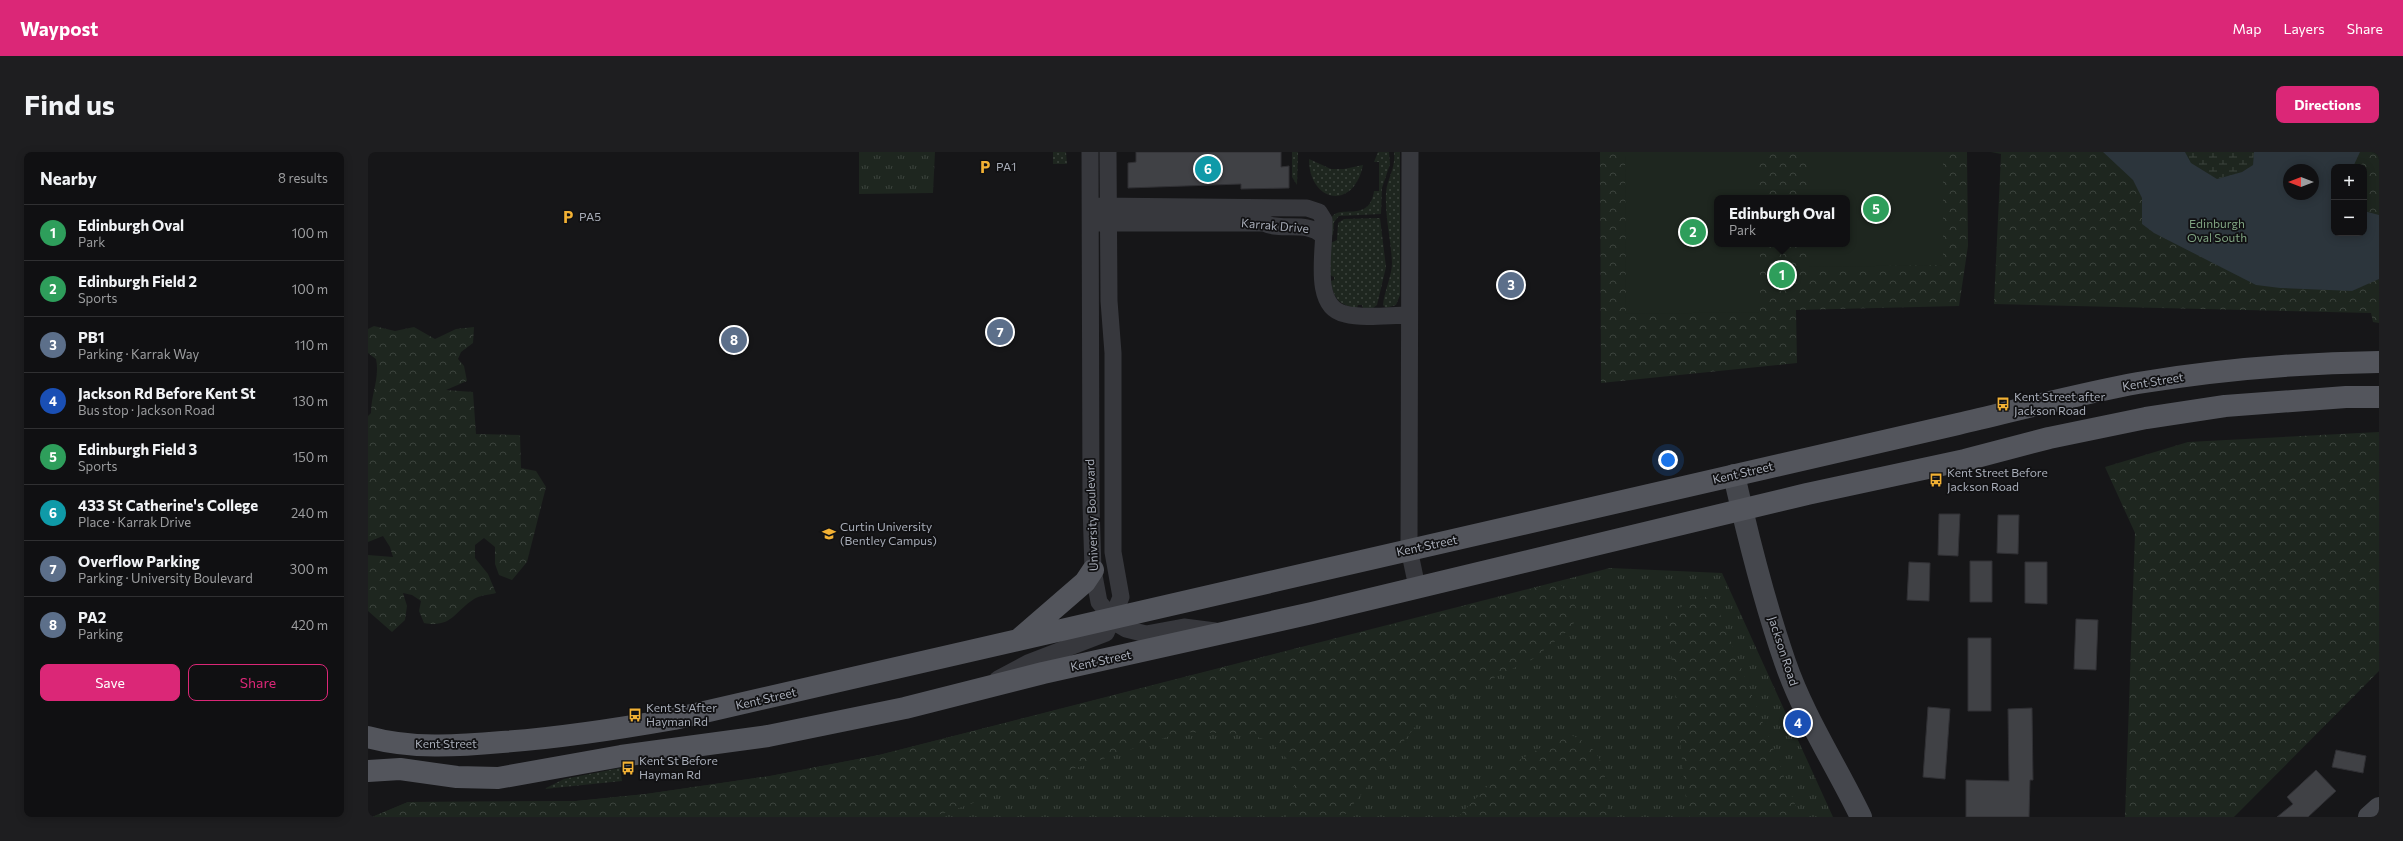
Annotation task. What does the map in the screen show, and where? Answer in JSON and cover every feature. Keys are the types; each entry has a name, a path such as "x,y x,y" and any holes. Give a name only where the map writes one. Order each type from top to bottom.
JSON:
{"main road":[{"name":"Kent Street","path":"368,737 412,745 456,745 555,738 609,730 742,705 1958,424 2060,399 2138,383 2217,373 2295,366 2379,362"},
{"name":"Kent Street","path":"368,771 400,769 477,778 519,775 621,756 768,736 898,709 1417,588 1898,473 1965,460 2049,438 2146,418 2283,401 2346,397 2379,398"},
{"path":"1017,641 1085,582 1093,570"}],"street":[{"name":"University Boulevard","path":"1090,152 1090,505 1093,570 1100,602 1112,619"},
{"name":"University Boulevard","path":"1108,152 1109,301 1113,353 1113,552 1121,597 1112,619"},
{"path":"1410,152 1409,550 1417,588"},
{"path":"1090,206 1108,215"},
{"path":"1090,223 1108,215"},
{"name":"Karrak Drive","path":"1108,215 1264,223 1272,227 1311,228 1323,236 1323,292 1326,300 1333,309 1347,315 1409,315"},
{"name":"Jackson Road","path":"1734,475 1742,511 1785,662 1804,708 1861,817"},
{"name":"Kent Street","path":"977,690 1028,663 1082,644 1106,633 1112,619 1126,630 1146,634 1184,627 1225,632"},
{"path":"2369,817 2379,808"}],"green space":[{"path":"859,152 935,152 933,193 859,194"},
{"path":"1053,152 1066,152 1067,164 1053,164"},
{"path":"1292,152 1298,152 1297,185 1292,177"},
{"path":"1378,152 1389,152 1390,164 1382,188 1381,214 1339,216 1334,222 1333,235 1330,234 1331,219 1335,214 1360,210 1366,207 1371,201 1374,191 1379,191 1379,162 1374,162"},
{"path":"1394,152 1400,152 1400,295 1396,305 1386,308 1383,305 1392,263 1386,212 1386,193 1394,163"},
{"path":"1600,152 1967,152 1968,246 1959,306 1796,310 1797,363 1601,383"},
{"path":"1625,152 1759,152 1759,195 1714,195 1714,247 1760,247 1760,312 1626,314"},
{"path":"1808,152 1943,152 1943,265 1809,267 1809,247 1850,247 1850,195 1808,195"},
{"name":"Edinburgh Oval South","path":"1991,152 2379,152 2379,323 2373,322 2371,313 1994,304 2001,154"},
{"path":"2185,152 2254,152 2253,165 2242,172 2217,179 2191,163"},
{"path":"1309,159 1331,169 1344,169 1363,165 1358,180 1351,190 1342,195 1333,196 1324,192 1316,185 1311,174"},
{"path":"1380,218 1386,267 1377,305 1373,308 1363,308 1362,305 1358,305 1357,308 1351,307 1338,300 1332,287 1331,281 1334,280 1334,277 1330,275 1330,243 1337,240 1338,223 1344,219"},
{"path":"374,326 395,331 414,327 435,339 456,329 474,327 473,343 461,352 458,359 464,366 467,381 446,390 473,392 476,434 520,435 521,468 536,471 546,487 527,562 512,580 499,575 495,564 495,547 484,538 475,545 475,558 488,574 496,593 476,598 452,618 441,623 433,624 424,623 419,611 421,601 412,595 403,593 407,606 405,620 392,632 368,611 368,555 393,557 390,547 383,536 368,542 368,416 371,413 377,366 376,359 368,353 368,329"},
{"path":"2379,432 2379,671 2234,817 2125,817 2135,533 2105,467 2188,442"},
{"path":"1610,568 1722,573 1833,817 372,817 408,802 576,801 646,794 770,776 879,755"},
{"path":"1559,582 1580,613 1570,629 1533,659 1481,684 1435,702 1343,817 1287,817 1295,781 1290,762 1267,740 1247,734 1182,732 932,817 372,817 408,802 576,801 646,794 770,776 879,755"},
{"path":"1712,594 1800,817 1690,817 1687,809 1667,613"},
{"path":"1566,733 1584,742 1591,748 1601,761 1605,778 1607,807 1610,817 1458,817 1504,769"},
{"path":"620,768 622,781 544,789 564,779"}],"shaded area":[{"path":"2103,152 2185,152 2191,163 2217,179 2242,172 2253,165 2254,152 2360,152 2354,164 2331,164 2331,236 2367,236 2367,212 2379,215 2379,279 2352,291 2280,288 2256,285 2154,233 2142,224 2142,198 2133,180"}],"building":[{"path":"1136,152 1281,152 1281,167 1289,166 1289,188 1241,189 1241,184 1128,188 1128,163 1136,162"},
{"path":"1939,514 1960,514 1958,556 1938,555"},
{"path":"1998,515 2019,515 2018,554 1997,553"},
{"path":"1970,561 1992,561 1992,602 1970,602"},
{"path":"1909,562 1930,563 1929,601 1907,600"},
{"path":"2025,562 2047,562 2047,604 2025,603"},
{"path":"2076,619 2098,620 2096,670 2074,669"},
{"path":"1968,638 1991,638 1991,711 1968,711"},
{"path":"1928,707 1950,709 1945,779 1923,777"},
{"path":"2032,708 2033,780 2030,780 2029,817 1966,817 1966,780 2009,781 2008,709"},
{"path":"2336,750 2366,756 2363,773 2332,767"},
{"path":"2316,770 2336,791 2308,817 2277,817 2293,804 2287,797"}],"place":[{"name":"PA1","path":"985,167"},
{"name":"433 St Catherine's College","path":"1208,169"},
{"name":"Edinburgh Field 3","path":"1876,209"},
{"name":"PA5","path":"568,217"},
{"name":"Edinburgh Field 2","path":"1693,232"},
{"name":"Edinburgh Oval","path":"1782,275"},
{"name":"PB1","path":"1511,285"},
{"name":"Overflow Parking","path":"1000,332"},
{"name":"PA2","path":"734,340"},
{"name":"Kent Street after Jackson Road","path":"2003,404"},
{"name":"Kent Street Before Jackson Road","path":"1936,480"},
{"name":"Curtin University (Bentley Campus)","path":"829,534"},
{"name":"Kent St After Hayman Rd","path":"635,715"},
{"name":"Jackson Rd Before Kent St","path":"1798,723"},
{"name":"Kent St Before Hayman Rd","path":"628,768"}]}
